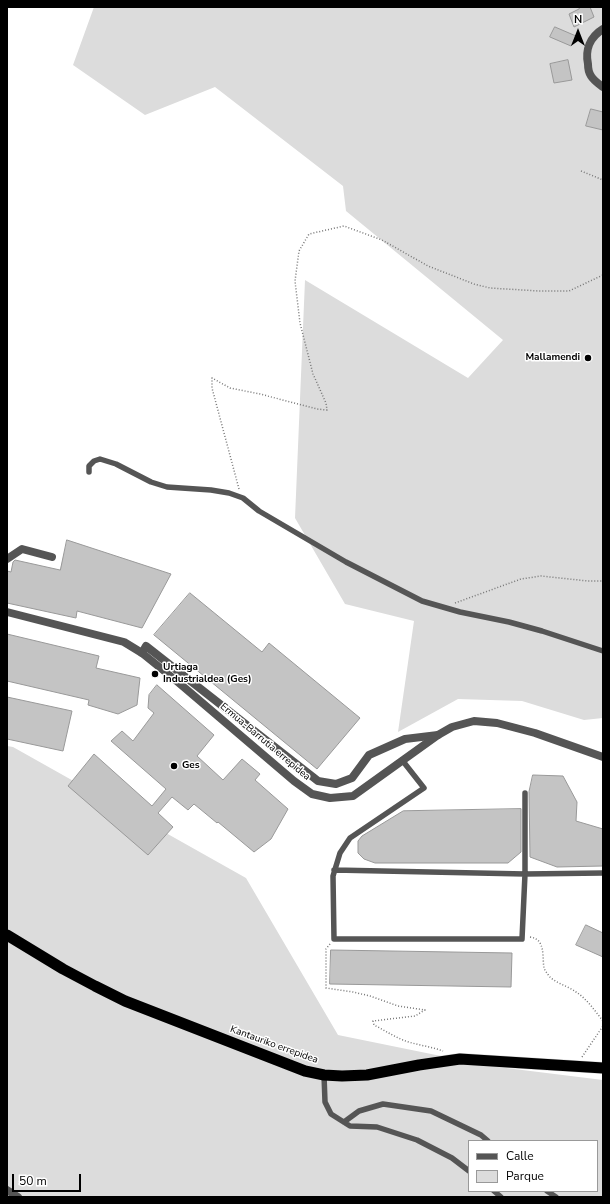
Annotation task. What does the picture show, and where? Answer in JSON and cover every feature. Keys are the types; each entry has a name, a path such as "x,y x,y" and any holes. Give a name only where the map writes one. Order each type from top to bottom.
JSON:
{"highway":[{"name":"Kantauriko errepidea","path":"7,935 63,969 125,1001 305,1071 324,1075 367,1075 460,1059 603,1068"}],"street":[{"path":"603,29 596,33 591,40 587,49 586,58 591,76 603,87"},
{"path":"7,560 22,549 52,557"},
{"name":"Ermua-Barrutia errepidea","path":"7,612 124,642 142,653 294,781 312,794 330,798 352,796 438,735 452,727 474,721 497,723 535,733 603,757"},
{"path":"142,653 146,646 318,781 336,784 352,778 369,755 405,739 438,735"},
{"path":"7,1190 18,1197"}],"lane":[{"path":"89,472 89,466 94,461 100,459 116,464 151,482 167,487 211,490 229,493 243,498 259,511 346,562 417,598 460,612 509,622 542,631 603,651"},
{"path":"402,760 424,788 350,838 340,853 333,876 334,939 522,939 525,874 525,793"},
{"path":"334,870 525,874 603,873"},
{"path":"324,1075 325,1102 331,1114 350,1126 377,1127 417,1140 452,1158 468,1171"},
{"path":"344,1122 359,1112 383,1104 431,1111 481,1135 487,1140"}],"path":[{"path":"581,171 603,180"},
{"path":"243,498 237,485 212,388 212,378 230,388 260,394 317,409 327,410 326,403 313,374 300,323 295,281 299,250 309,234 344,226 382,240 428,266 474,284 490,288 569,291 603,275"},
{"path":"443,607 521,579 541,576 588,581 603,581"},
{"path":"522,937 533,937 539,942 543,950 544,969 550,978 584,998 603,1021"},
{"path":"334,939 326,949 326,988 352,992 398,1006 425,1010 415,1016 374,1021 374,1025 403,1040 426,1047 436,1048 460,1059"},
{"path":"577,1066 603,1026"}],"green space":[{"path":"94,7 603,7 603,718 584,720 522,701 458,699 398,732 414,621 345,604 295,518 305,280 468,378 503,340 346,211 343,186 215,87 145,115 73,65"},
{"path":"7,746 13,747 246,878 338,1035 490,1066 603,1080 603,1197 7,1197"}],"building":[{"path":"579,7 590,7 594,17 574,27 569,14 579,9"},
{"path":"555,27 576,36 571,46 550,37"},
{"path":"568,60 572,80 554,83 550,64"},
{"path":"591,109 603,112 603,130 586,126"},
{"path":"67,540 171,574 142,628 77,611 76,618 7,603 7,571 11,572 13,562 15,560 60,570"},
{"path":"190,593 262,652 269,643 360,718 317,769 154,635"},
{"path":"7,634 99,656 96,668 140,678 137,705 118,714 88,705 89,700 7,681"},
{"name":"Ges","path":"157,685 214,735 197,756 223,780 242,759 260,774 255,780 288,809 271,839 254,852 194,804 188,810 172,797 158,813 173,827 148,855 68,786 94,754 152,806 166,789 111,741 122,731 133,741 154,713 148,708 149,695"},
{"path":"7,697 72,711 63,751 7,739"},
{"path":"533,775 563,776 577,802 576,821 603,829 603,866 557,867 530,857 529,792"},
{"path":"521,809 521,852 508,863 375,863 364,859 358,853 358,841 362,836 403,811"},
{"path":"586,925 603,933 603,957 576,945"},
{"path":"331,950 512,953 511,987 330,984"}],"place":[{"name":"Mallamendi","path":"588,358"},
{"name":"Urtiaga Industrialdea (Ges)","path":"155,674"},
{"name":"Ges","path":"174,766"}]}
